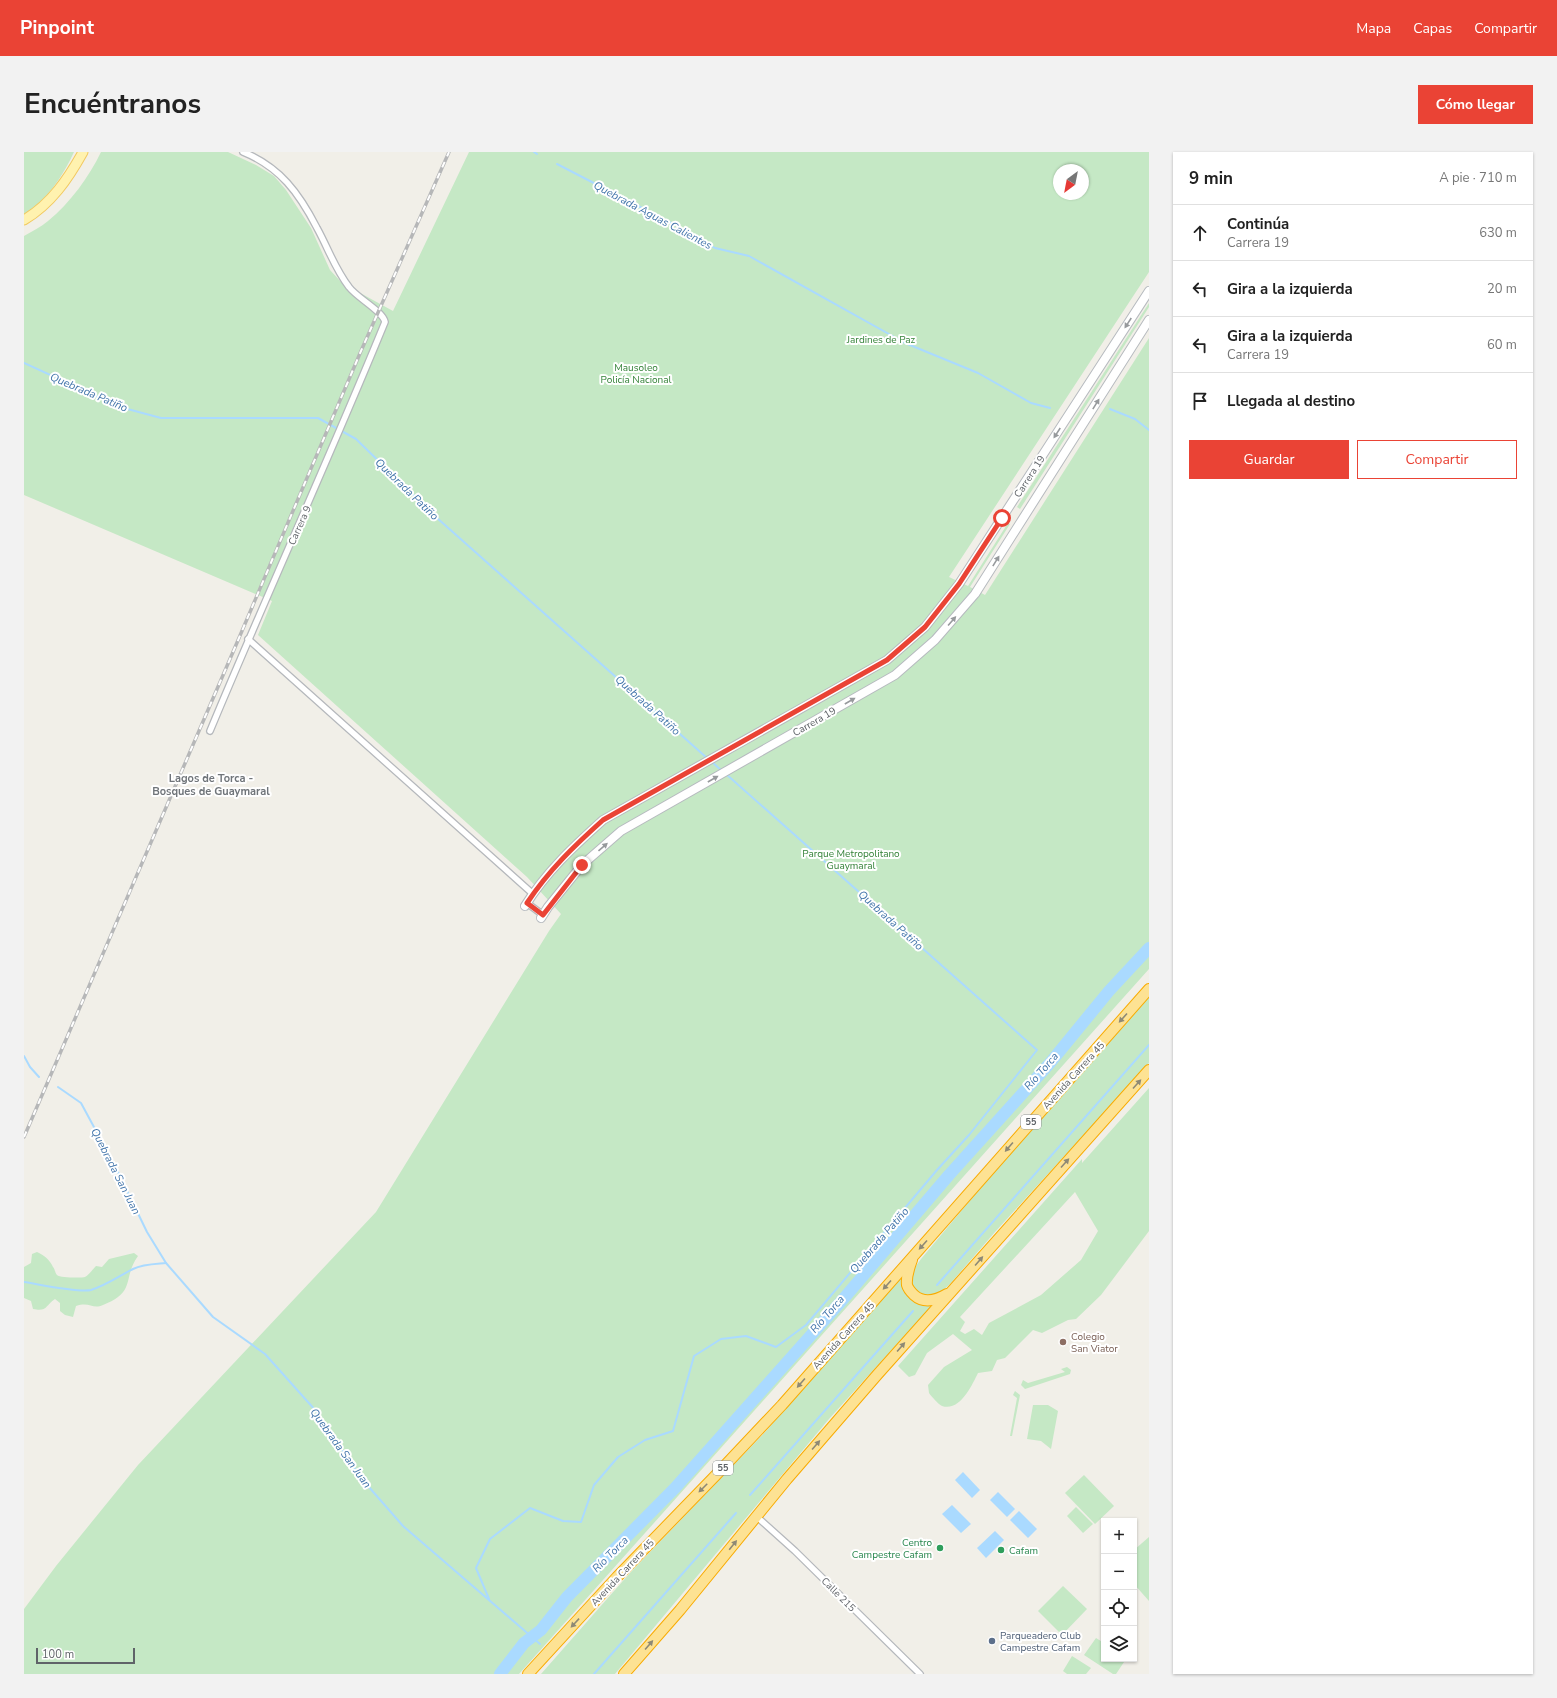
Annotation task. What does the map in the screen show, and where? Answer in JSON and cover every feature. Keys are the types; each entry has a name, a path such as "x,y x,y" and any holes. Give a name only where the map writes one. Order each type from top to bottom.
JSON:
{"highway":[{"name":"Avenida Carrera 45","path":"528,1674 617,1577 782,1405 1149,989"},
{"path":"624,1674 680,1610 756,1516 881,1370 1149,1070"},
{"path":"913,1256 908,1273 907,1284 908,1289 917,1298 926,1301 935,1300 953,1290"}],"main road":[{"path":"24,220 44,205 60,188 83,152"},
{"name":"Carrera 19","path":"526,905 566,853 603,820 887,660 925,627 959,584 1149,291"},
{"name":"Carrera 19","path":"542,917 582,865 621,831 895,675 934,640 975,594 1149,320"}],"street":[{"name":"Carrera 9","path":"210,731 248,639 341,429 385,322 379,311 365,303 350,288 336,268 317,228 291,186 277,171 255,157 243,152"},
{"path":"248,639 533,894"},
{"path":"526,905 542,917"},
{"name":"Calle 215","path":"756,1516 795,1551 920,1674"}],"green space":[{"path":"24,152 74,152 54,187 40,202 24,215"},
{"name":"Parque Metropolitano Guaymaral","path":"101,152 228,152 256,165 274,176 286,190 311,228 330,270 342,283 393,311 469,152 1149,152 1149,272 949,577 968,586 1008,523 1010,524 970,587 985,595 1149,338 1149,969 519,1674 24,1674 24,1609 56,1566 138,1465 376,1212 549,931 561,914 527,877 258,635 272,601 24,495 24,236 56,214 85,180"},
{"path":"1149,303 1149,307 1020,509 1017,507"},
{"path":"1149,996 1149,1063 995,1232 950,1284 937,1296 926,1298 916,1294 909,1280 913,1270 921,1259 1003,1161"},
{"path":"1149,1088 1149,1231 1101,1295 1076,1319 1068,1320 1042,1333 1033,1330 1005,1358 997,1360 992,1371 978,1373 969,1390 960,1401 948,1407 942,1406 929,1393 928,1385 944,1367 972,1350 953,1334 927,1353 915,1375 909,1377 898,1366 1082,1159 1082,1163","holes":["1075,1192 1098,1231 1081,1260 1041,1295 989,1323 982,1335 974,1329 965,1334 960,1331 965,1322 960,1317"]},
{"path":"37,1252 48,1260 57,1275 71,1278 85,1277 96,1266 102,1267 109,1259 134,1253 138,1256 133,1264 125,1290 121,1295 114,1300 96,1307 85,1304 76,1306 73,1317 65,1315 60,1311 60,1303 55,1299 46,1308 38,1310 33,1309 31,1301 24,1298 24,1267 31,1263 32,1254"},
{"path":"902,1274 903,1287 933,1304 829,1419 615,1674 541,1674 629,1574 767,1430"},
{"path":"1067,1367 1071,1370 1070,1374 1025,1389 1021,1385 1023,1380 1028,1383 1065,1372 1061,1369"},
{"path":"1015,1391 1020,1395 1012,1436 1010,1436 1017,1398 1013,1395"},
{"path":"1033,1405 1048,1405 1058,1411 1051,1449 1041,1441 1027,1439"},
{"path":"1084,1475 1114,1506 1095,1524 1065,1493"},
{"path":"1076,1507 1093,1524 1083,1533 1067,1516"},
{"path":"1149,1537 1149,1601 1137,1587 1137,1547"},
{"path":"1063,1586 1087,1609 1062,1635 1038,1611"},
{"path":"1096,1638 1101,1641 1101,1662 1124,1662 1116,1674 1113,1674 1084,1655"},
{"path":"1072,1656 1091,1668 1086,1674 1067,1674 1063,1671"}],"water":[{"path":"963,1472 980,1490 972,1498 955,1480"},
{"path":"998,1492 1015,1509 1007,1517 990,1500"},
{"path":"952,1505 971,1524 961,1533 942,1514"},
{"path":"1019,1511 1037,1529 1028,1538 1010,1520"},
{"path":"995,1531 1004,1540 986,1558 977,1548"}],"waterway":[{"name":"Quebrada Aguas Calientes","path":"557,164 675,225 715,248 749,256 905,343 978,373 1031,403 1050,408"},
{"name":"Quebrada Patiño","path":"24,363 120,407 161,418 318,418 356,439 437,518 707,758"},
{"name":"Quebrada Aguas Calientes","path":"1110,409 1135,419 1149,430"},
{"name":"Quebrada Patiño","path":"712,762 722,771"},
{"name":"Quebrada Patiño","path":"489,1599 476,1568 490,1539 530,1508 563,1521 581,1522 594,1485 618,1457 645,1440 673,1431 694,1356 721,1339 746,1336 776,1347 806,1325 937,1170 969,1135 1037,1050 726,774"},
{"name":"Río Torca","path":"500,1674 524,1643 541,1630 567,1597 675,1488 845,1297 949,1175 1050,1063 1109,991 1149,948"},
{"path":"937,1285 1149,1045"},
{"name":"Quebrada San Juan","path":"24,1056 30,1067 39,1077"},
{"name":"Quebrada San Juan","path":"58,1087 81,1103 115,1166 147,1232 166,1263 213,1317 265,1354 316,1411 361,1478 403,1526 540,1644"},
{"name":"Quebrada San Juan","path":"24,1282 85,1291 108,1283 137,1267 149,1264 166,1263"},
{"path":"750,1495 913,1311"},
{"path":"594,1674 736,1513"}],"railway":[{"path":"24,1137 361,351 449,152"}],"place":[{"name":"Colegio San Viator","path":"1063,1342"},
{"name":"Centro Campestre Cafam","path":"940,1548"},
{"name":"Cafam","path":"1001,1550"},
{"name":"Parqueadero Club Campestre Cafam","path":"992,1641"}],"district":[{"name":"Lagos de Torca - Bosques de Guaymaral","path":"211,784"}],"route":[{"path":"582,865 543,915 527,903 566,853 603,820 887,660 925,627 959,584 1002,518"}],"park label":[{"name":"Jardines de Paz","path":"881,339"},
{"name":"Mausoleo Policía Nacional","path":"636,372"}]}
